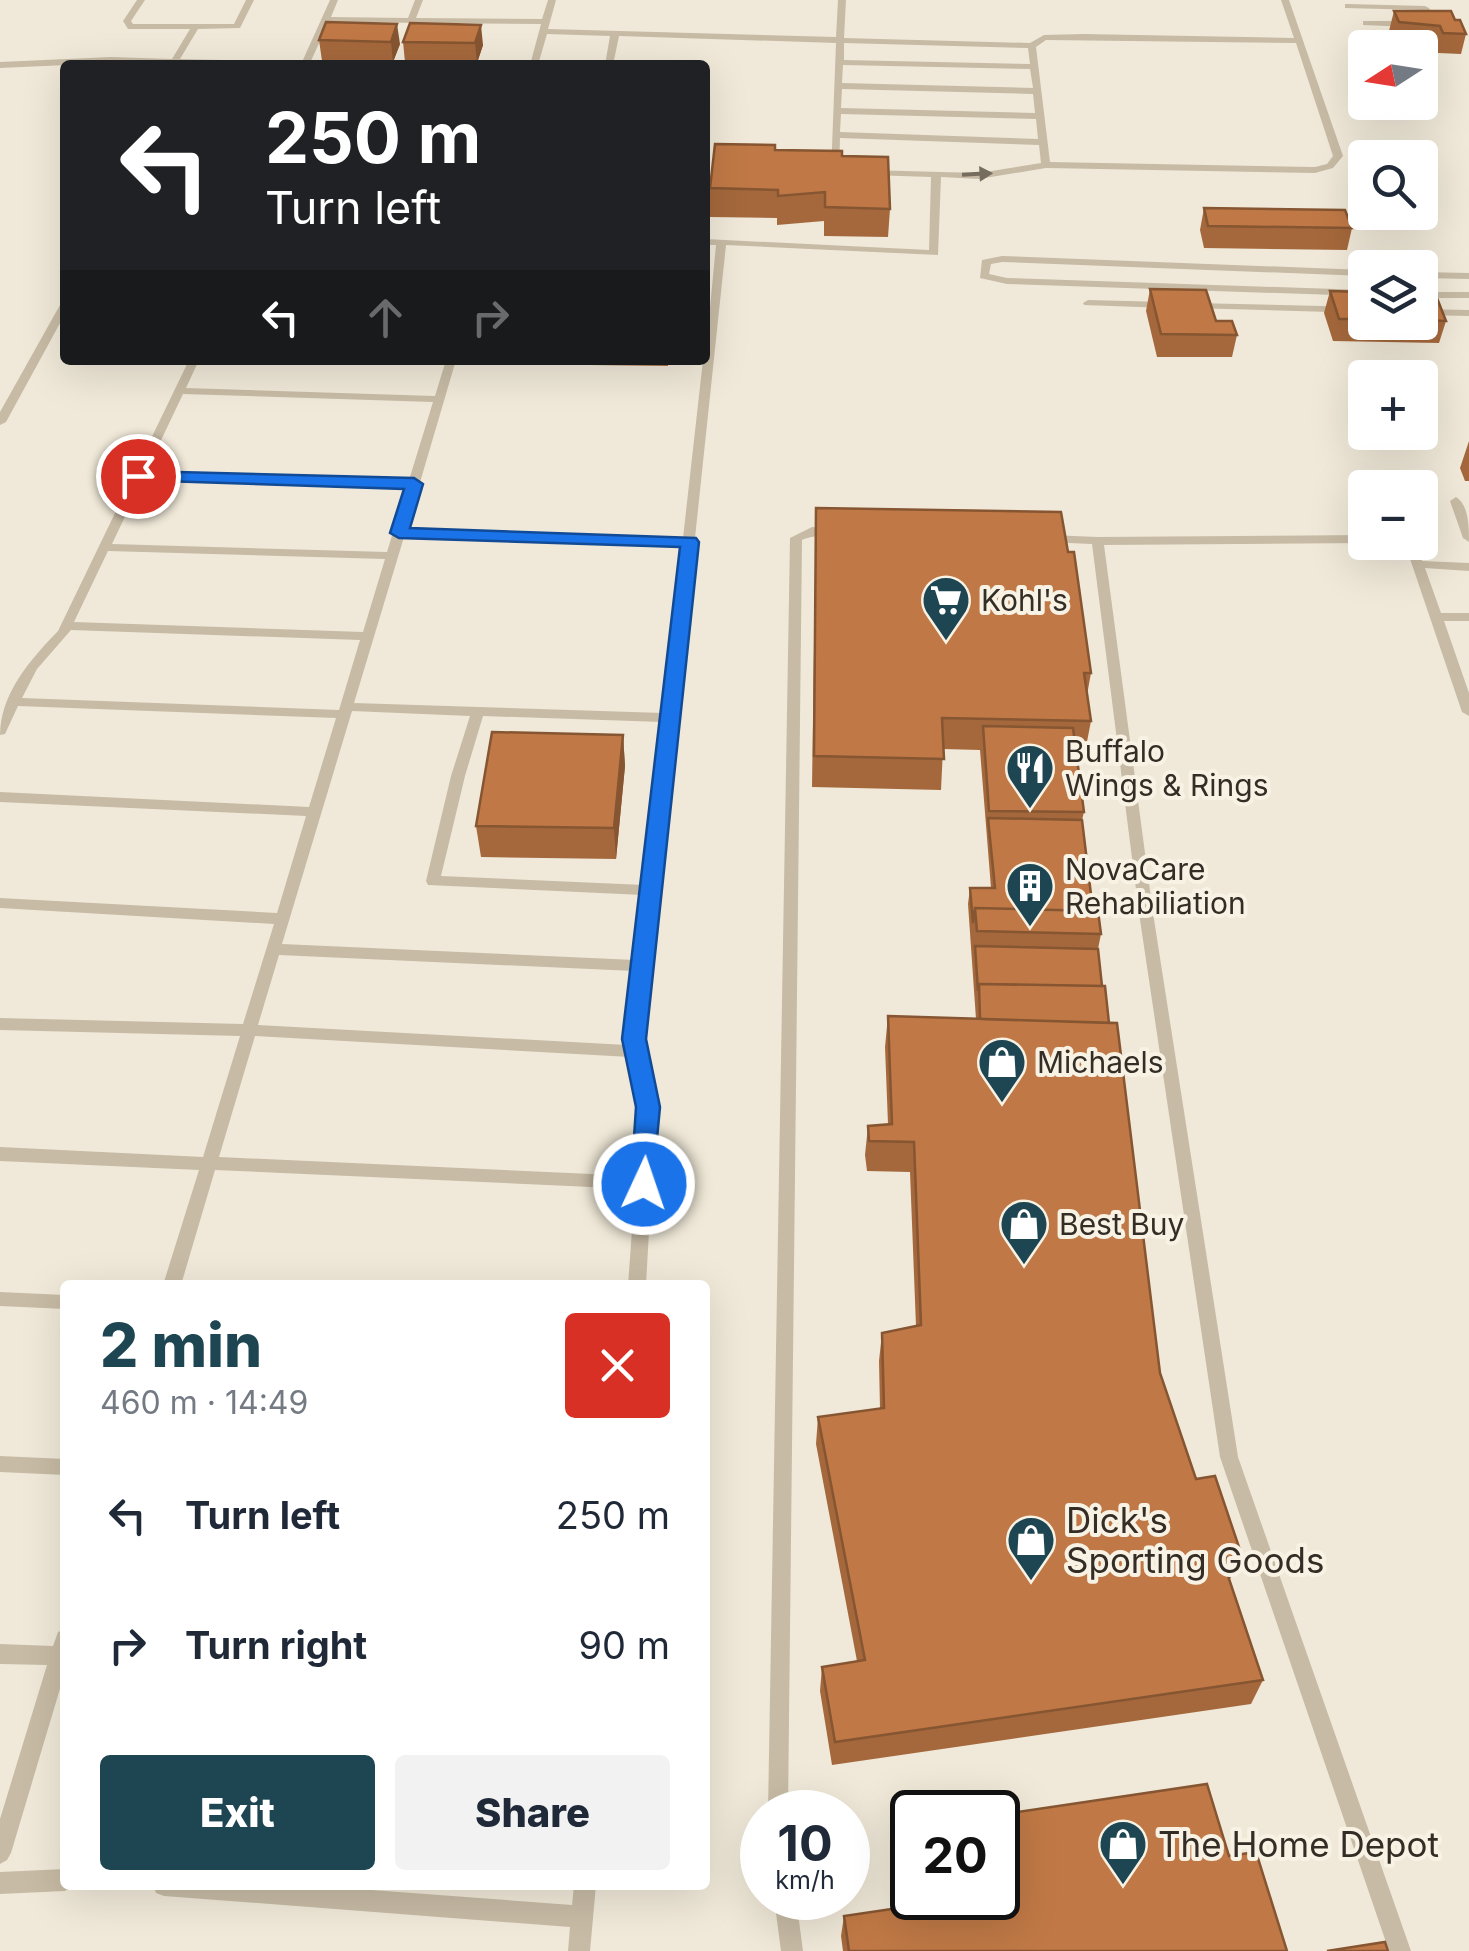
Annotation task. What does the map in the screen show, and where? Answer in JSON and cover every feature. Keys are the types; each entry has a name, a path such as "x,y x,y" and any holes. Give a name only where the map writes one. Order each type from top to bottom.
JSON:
{"lane":[{"path":"141,0 127,21 131,27 238,26 250,0"},
{"path":"306,60 334,0"},
{"path":"410,20 419,0"},
{"path":"535,60 552,0"},
{"path":"834,171 842,0"},
{"path":"818,170 979,176 1046,165 1314,170 1330,166 1338,156 1285,0"},
{"path":"1348,6 1425,8 1434,25"},
{"path":"326,18 615,33 1032,46 1044,38 1057,37 1299,41"},
{"path":"1366,24 1452,25"},
{"path":"176,60 195,27"},
{"path":"610,60 615,33"},
{"path":"1032,46 1046,165"},
{"path":"840,62 1034,68"},
{"path":"0,66 60,63"},
{"path":"839,86 1038,91"},
{"path":"838,111 1040,116"},
{"path":"836,135 1043,142"},
{"path":"710,242 934,252 936,174"},
{"path":"710,348 721,242"},
{"path":"1348,271 1002,260 986,262 984,276 1007,281 1348,293"},
{"path":"1438,275 1469,276"},
{"path":"1438,295 1469,295"},
{"path":"1088,303 1348,310"},
{"path":"1438,313 1469,314"},
{"path":"0,422 60,314"},
{"path":"0,731 30,666 66,626 192,365"},
{"path":"174,1280 450,365"},
{"path":"637,1280 648,1107 634,1039 708,365"},
{"path":"179,391 440,399"},
{"path":"138,476 414,484"},
{"path":"1456,501 1469,538"},
{"path":"778,1790 796,538 812,532 850,533"},
{"path":"399,533 690,542"},
{"path":"1041,539 1348,539"},
{"path":"1098,541 1146,914 1229,1457 1400,1951"},
{"path":"104,547 392,556"},
{"path":"1416,560 1469,712"},
{"path":"1418,564 1469,567"},
{"path":"1436,617 1469,618"},
{"path":"66,626 368,636"},
{"path":"14,702 670,718"},
{"path":"478,712 433,881 651,890"},
{"path":"0,797 315,812"},
{"path":"0,903 283,919"},
{"path":"274,948 642,966"},
{"path":"0,1024 249,1030 636,1051"},
{"path":"0,1154 644,1184"},
{"path":"0,1299 60,1302"},
{"path":"0,1464 60,1468"},
{"path":"0,1654 60,1650"},
{"path":"0,1853 60,1660"},
{"path":"0,1883 60,1880"},
{"path":"229,1890 582,1917"},
{"path":"579,1951 585,1890"},
{"path":"788,1920 792,1951"}],"building":[{"path":"1394,11 1451,11 1466,34 1443,33 1440,26 1399,22"},
{"path":"326,22 397,24 391,42 319,40"},
{"path":"410,23 481,25 475,43 403,42"},
{"path":"715,144 775,145 775,150 842,151 842,156 888,157 890,209 825,207 825,192 778,196 778,190 710,188"},
{"path":"1204,208 1345,210 1348,218 1348,228 1208,226"},
{"path":"1150,289 1206,290 1216,321 1232,321 1237,335 1161,334"},
{"path":"1330,291 1348,292 1348,319 1339,319"},
{"path":"1438,301 1446,321 1438,321"},
{"name":"Kohl's","path":"816,508 1061,512 1068,552 1074,552 1091,673 1084,673 1091,721 942,718 944,759 814,756"},
{"path":"983,726 1073,728 1084,812 989,811"},
{"path":"492,732 623,735 614,828 476,826"},
{"path":"988,818 1082,820 1093,911 975,908 973,923 970,888 995,888"},
{"name":"NovaCare Rehabiliation","path":"975,908 1098,911 1101,934 977,931"},
{"path":"975,946 1098,949 1102,986 979,984 978,991"},
{"path":"979,984 1105,986 1109,1023 980,1019"},
{"path":"888,1016 1117,1023 1160,1373 1196,1479 1215,1476 1242,1556 1222,1558 1263,1680 835,1742 822,1667 865,1660 818,1417 884,1408 882,1333 921,1325 914,1142 869,1141 868,1126 892,1124"},
{"name":"The Home Depot","path":"1207,1784 1229,1856 1256,1852 1287,1951 849,1951 845,1920 870,1920 870,1912 890,1909 890,1920 1020,1920 1020,1812"},
{"path":"1385,1942 1388,1951 1327,1951"}],"place":[{"name":"Kohl's","path":"946,642"},
{"name":"Buffalo Wings & Rings","path":"1030,810"},
{"name":"NovaCare Rehabiliation","path":"1030,928"},
{"name":"Michaels","path":"1002,1104"},
{"name":"Best Buy","path":"1024,1266"},
{"name":"Dick's Sporting Goods","path":"1031,1582"},
{"name":"The Home Depot","path":"1123,1886"}],"route":[{"path":"138,476 414,484 399,533 690,542 634,1039 648,1107 644,1184"}]}
